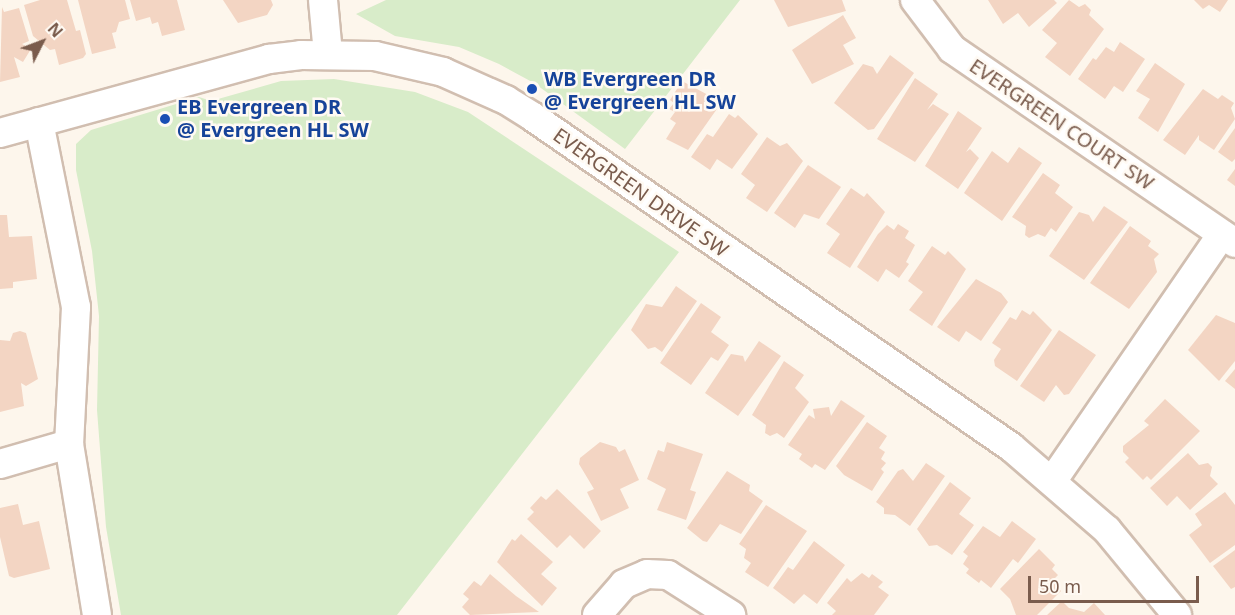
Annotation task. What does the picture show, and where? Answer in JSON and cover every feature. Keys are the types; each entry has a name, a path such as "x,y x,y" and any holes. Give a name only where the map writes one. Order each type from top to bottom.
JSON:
{"street":[{"path":"323,0 328,54"},
{"name":"EVERGREEN COURT SW","path":"915,0 952,49 1229,239 1053,480"},
{"name":"EVERGREEN DRIVE SW","path":"0,133 269,59 328,54 375,56 443,72 506,100 1053,480 1107,530 1177,615"},
{"path":"39,122 76,307 69,444 96,615"},
{"path":"0,464 69,444"},
{"path":"597,615 624,584 647,574 674,578 731,615"}],"green space":[{"path":"386,0 740,0 625,149 534,83 499,64 459,47 395,36 356,14"},
{"path":"334,79 415,92 468,112 679,252 397,615 121,615 106,527 97,410 99,316 92,251 76,170 76,144 91,130 199,97 211,101 281,81"}],"building":[{"path":"40,0 67,0 76,31 80,30 86,54 83,58 59,65 55,49 50,50 33,36 24,5"},
{"path":"78,0 125,0 130,19 119,22 116,32 112,33 116,48 92,54"},
{"path":"130,0 177,0 185,30 162,36 158,22 152,24 150,17 136,21"},
{"path":"223,0 271,0 273,5 267,15 238,23"},
{"path":"774,0 842,0 846,11 788,27"},
{"path":"988,0 1054,0 1057,3 1029,27 1018,13 1003,24"},
{"path":"1069,0 1079,7 1085,4 1091,10 1089,15 1104,29 1070,76 1045,57 1057,43 1042,30"},
{"path":"1194,0 1228,0 1220,12 1209,5 1203,9"},
{"path":"2,7 4,12 19,8 29,41 22,44 31,49 23,62 14,57 20,77 0,82"},
{"path":"843,15 856,38 843,45 854,64 812,84 792,50"},
{"path":"1120,42 1145,59 1123,92 1114,86 1105,99 1078,79 1093,58 1096,60 1106,47 1114,52"},
{"path":"890,55 914,73 874,129 868,130 834,103 863,64 873,67 877,74"},
{"path":"1155,63 1185,84 1158,132 1138,118 1150,99 1136,91"},
{"path":"915,78 938,94 927,110 933,104 949,114 915,162 877,139"},
{"path":"682,81 710,96 719,106 688,150 666,139 676,123 670,119 675,112 669,109 674,103 670,100"},
{"path":"1203,89 1218,99 1222,95 1234,103 1231,108 1235,119 1214,150 1199,140 1199,135 1185,155 1163,140"},
{"path":"958,111 982,128 966,152 970,149 979,158 958,189 925,166"},
{"path":"729,114 735,118 738,115 758,134 732,169 717,159 710,170 691,157 707,134 713,137"},
{"path":"1235,128 1235,159 1232,162 1218,152"},
{"path":"767,137 780,146 787,143 803,161 767,212 746,198 755,185 741,174"},
{"path":"1019,147 1042,163 1002,221 964,193 992,151 1008,163"},
{"path":"808,165 841,187 819,219 804,214 795,228 774,213"},
{"path":"1235,169 1235,186 1227,180"},
{"path":"1043,173 1060,185 1055,193 1073,207 1056,232 1051,228 1045,237 1038,234 1029,238 1025,235 1026,226 1012,217"},
{"path":"851,188 864,197 867,193 885,212 850,268 827,253 840,234 826,224"},
{"path":"1104,206 1128,222 1084,280 1049,256 1079,212 1089,215 1093,222"},
{"path":"0,215 7,215 9,237 32,236 37,279 13,282 13,288 0,289"},
{"path":"898,224 909,231 905,238 915,245 906,262 909,264 899,278 886,269 878,282 857,267 878,234 887,225 894,230"},
{"path":"1130,226 1151,241 1148,246 1159,254 1154,259 1157,272 1129,309 1090,283"},
{"path":"932,246 945,255 948,251 966,269 932,326 909,310 923,292 908,281"},
{"path":"976,279 1001,293 1008,302 981,341 966,331 959,342 937,327"},
{"path":"676,286 697,301 662,352 655,347 648,349 631,330 646,304 662,307"},
{"path":"701,303 721,317 711,332 729,345 718,361 711,357 691,385 660,363"},
{"path":"1022,310 1030,315 1033,311 1052,330 1017,381 995,366 994,360 1001,349 992,343 1010,317 1016,320"},
{"path":"1216,315 1235,323 1235,361 1219,381 1188,350"},
{"path":"1059,330 1096,355 1069,394 1064,395 1056,385 1044,402 1020,386"},
{"path":"20,331 26,333 38,379 26,386 21,383 24,406 0,412 0,340 10,341 13,333"},
{"path":"759,341 781,356 738,416 705,393 731,354 743,356 745,362"},
{"path":"784,361 804,375 795,388 809,402 784,438 777,433 770,436 765,433 766,425 752,415"},
{"path":"1235,369 1235,389 1225,381"},
{"path":"1165,399 1200,431 1151,480 1147,476 1143,480 1125,462 1129,458 1123,452 1123,446 1149,425 1144,421"},
{"path":"841,400 865,416 825,470 815,464 812,468 799,459 802,454 788,445 809,415 815,419 813,409 829,407 831,416"},
{"path":"867,422 887,436 879,448 885,452 881,459 886,463 881,469 884,472 872,491 844,475 836,466"},
{"path":"600,442 616,447 619,452 625,449 639,480 620,489 629,508 601,521 587,492 594,489 579,464 580,458"},
{"path":"667,442 703,454 690,490 696,492 686,520 657,510 666,489 647,479 658,450 664,452"},
{"path":"1188,453 1199,465 1208,463 1212,467 1210,476 1218,484 1190,510 1177,496 1167,506 1150,488"},
{"path":"926,463 945,476 910,526 895,515 884,514 884,508 876,502 898,471 903,469 913,481"},
{"path":"727,471 750,485 749,491 763,501 741,534 720,524 707,542 703,541 687,528"},
{"path":"950,482 971,498 959,514 974,525 952,555 937,545 929,546 917,529"},
{"path":"557,489 601,531 584,549 570,535 557,548 527,519 534,512 530,508 541,496 546,500"},
{"path":"1225,492 1235,505 1235,545 1210,563 1189,535 1202,525 1195,514"},
{"path":"18,504 23,525 39,521 50,569 14,578 9,576 0,537 0,508"},
{"path":"766,505 807,531 768,587 745,572 751,563 744,558 746,549 739,544"},
{"path":"1012,521 1036,539 1018,563 1013,559 991,588 981,580 979,583 966,573 969,569 963,564 968,556 963,552 983,526 1000,537"},
{"path":"521,534 553,562 541,574 557,588 542,606 497,562 512,539 515,541"},
{"path":"814,541 845,565 817,604 804,594 794,604 773,588 788,567 793,570"},
{"path":"1039,549 1055,565 1052,569 1058,575 1052,581 1061,591 1037,615 1016,615 1010,599 1000,589"},
{"path":"1235,550 1235,587 1231,589 1213,566"},
{"path":"862,573 869,578 872,574 883,582 878,587 889,595 874,615 832,615 836,611 827,603 847,578 851,582"},
{"path":"490,574 539,612 470,615 462,607 469,599 463,594 474,581 481,586"},
{"path":"1062,601 1069,608 1084,612 1094,603 1105,615 1047,615"}],"place":[{"name":"WB Evergreen DR @ Evergreen HL SW","path":"532,89"},
{"name":"EB Evergreen DR @ Evergreen HL SW","path":"165,119"}]}
